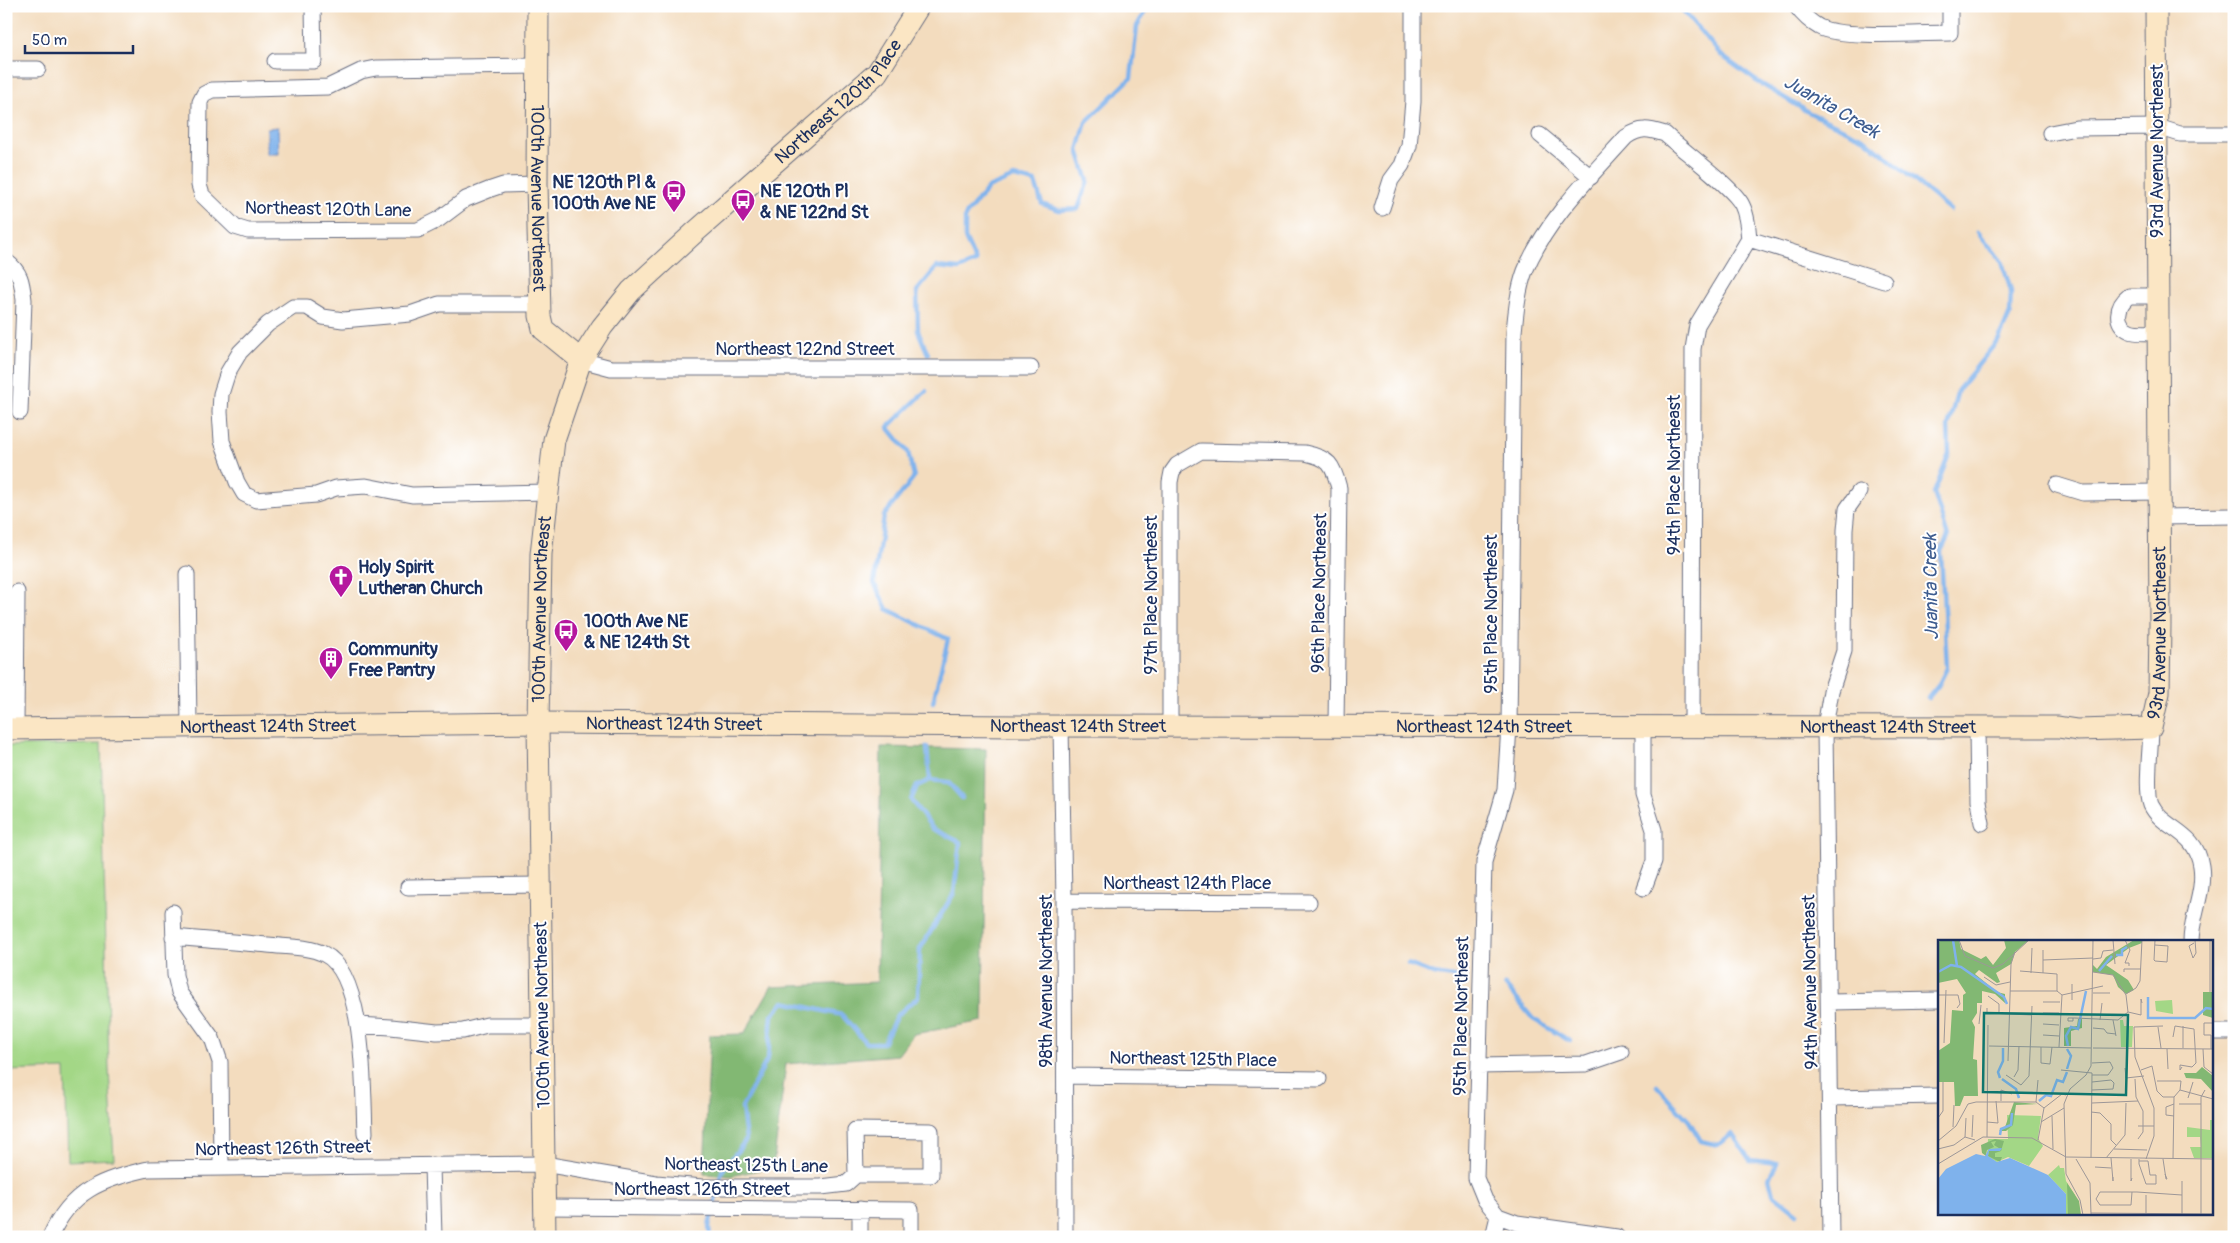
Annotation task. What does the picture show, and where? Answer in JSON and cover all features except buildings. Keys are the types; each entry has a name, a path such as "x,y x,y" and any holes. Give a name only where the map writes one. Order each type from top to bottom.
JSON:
{"street":[{"path":"275,61 314,61 313,6"},
{"name":"100th Avenue Northeast","path":"538,6 537,184 540,304 543,329 581,360 554,440 541,559 538,723 545,1237"},
{"name":"Northeast 120th Place","path":"581,360 602,327 631,291 876,73 919,6"},
{"path":"1382,208 1391,180 1402,165 1409,146 1413,101 1412,6"},
{"path":"1796,6 1802,14 1820,27 1842,33 1950,33 1950,6"},
{"name":"93rd Avenue Northeast","path":"2156,6 2159,693 2152,728 2149,786 2151,804 2160,816 2182,833 2195,847 2201,866 2200,901 2191,940"},
{"name":"Northeast 120th Lane","path":"537,184 503,186 491,189 466,199 438,220 418,230 266,231 248,231 235,227 202,195 198,185 200,102 204,94 212,90 328,87 361,71 376,68 538,66"},
{"path":"6,69 38,69"},
{"path":"2050,133 2076,128 2158,128 2180,134 2234,134"},
{"name":"95th Place Northeast","path":"1498,1216 1485,1200 1476,1178 1484,862 1505,790 1509,726 1514,341 1518,296 1525,272 1540,242 1626,136 1637,129 1652,130 1665,134 1732,192 1742,204 1748,222 1749,239"},
{"path":"1540,135 1591,177"},
{"path":"1749,239 1884,281"},
{"name":"94th Place Northeast","path":"1692,726 1693,349 1697,325 1749,239"},
{"path":"12,265 22,284 24,300 20,412"},
{"path":"2157,296 2129,296 2121,304 2118,315 2122,326 2127,330 2132,332 2157,332"},
{"path":"540,304 439,304 410,314 343,320 323,317 307,307 292,307 268,324 240,352 228,372 221,394 220,412 222,441 236,482 244,494 256,500 316,495 336,488 366,486 412,495 547,492"},
{"name":"Northeast 122nd Street","path":"581,360 611,368 1031,368"},
{"name":"96th Place Northeast","path":"1177,466 1201,451 1305,453 1320,456 1329,462 1336,474 1339,488 1336,726"},
{"name":"97th Place Northeast","path":"1170,726 1170,482 1172,472 1177,466"},
{"path":"2057,485 2084,493 2158,492"},
{"name":"94th Avenue Northeast","path":"1831,1237 1830,1002 1825,727 1832,691 1844,652 1845,530 1847,509 1859,492"},
{"path":"2159,517 2234,516"},
{"path":"187,574 189,726"},
{"path":"11,728 17,592"},
{"name":"Northeast 124th Street","path":"11,728 538,723 1060,726 2058,727 2077,730 2152,728"},
{"name":"98th Avenue Northeast","path":"1060,726 1066,1076 1065,1237"},
{"path":"1643,727 1643,795 1654,830 1654,861 1644,888"},
{"path":"1977,728 1978,801 1982,823"},
{"path":"408,887 540,885"},
{"name":"Northeast 124th Place","path":"1064,901 1309,902"},
{"path":"173,912 175,974 179,992 212,1038 220,1062 221,1167"},
{"path":"173,937 295,947 322,953 332,959 340,969 355,1007 359,1025 365,1133"},
{"path":"1830,1002 1938,1000"},
{"path":"359,1025 392,1026 437,1032 463,1032 487,1025 542,1025"},
{"path":"2212,1032 2234,1032"},
{"path":"1479,1066 1586,1064 1622,1052"},
{"name":"Northeast 125th Place","path":"1066,1076 1319,1079"},
{"path":"1830,1098 1938,1096"},
{"name":"Northeast 125th Lane","path":"544,1164 656,1183 703,1186 821,1187 846,1184 856,1175 932,1175 931,1131 855,1130 856,1175"},
{"name":"Northeast 126th Street","path":"50,1237 58,1220 72,1201 98,1184 120,1175 148,1169 544,1164"},
{"path":"432,1165 434,1237"},
{"name":"Northeast 126th Street","path":"545,1207 860,1209"},
{"path":"860,1237 860,1209 911,1210 911,1237"},
{"path":"1493,1237 1498,1216 1517,1223 1617,1237"}],"green space":[{"path":"101,744 109,1070 114,1159 68,1161 65,1069 6,1071 6,746"},
{"path":"881,747 986,749 983,1021 914,1034 898,1055 786,1064 773,1167 731,1176 704,1174 710,1035 744,1034 771,987 877,982"}],"water":[{"path":"278,127 279,154 267,154 267,128"}],"waterway":[{"name":"Juanita Creek","path":"928,354 918,331 917,291 937,267 959,269 976,262 965,238 965,216 988,188 1014,177 1035,182 1042,204 1059,210 1078,209 1088,181 1078,150 1086,122 1131,78 1137,26 1148,6"},
{"name":"Juanita Creek","path":"1679,6 1722,56 1755,80 1808,112 1865,139 1950,210"},
{"name":"Juanita Creek","path":"1928,698 1938,686 1947,668 1941,551 1948,537 1934,493 1949,454 1948,427 1958,390 1999,339 2010,313 2011,291 2002,262 1978,232"},
{"name":"Juanita Creek","path":"926,391 888,427 908,452 914,477 884,516 874,583 887,609 948,639 933,702"},
{"name":"Juanita Creek","path":"710,1237 709,1226 722,1171 746,1140 742,1107 768,1058 772,1015 784,1002 842,1015 866,1043 883,1043 897,1015 918,997 920,949 954,893 960,842 933,829 911,800 917,786 930,780 927,747"},
{"path":"930,780 948,782 962,798"},
{"path":"1408,964 1434,974 1459,978"},
{"path":"1505,985 1533,1019 1570,1041"},
{"path":"1657,1086 1689,1121 1701,1141 1718,1145 1732,1134 1750,1160 1777,1163 1769,1178 1773,1194 1797,1213"}],"place":[{"name":"NE 120th Pl & 100th Ave NE","path":"674,213"},
{"name":"NE 120th Pl & NE 122nd St","path":"743,222"},
{"name":"Holy Spirit Lutheran Church","path":"341,598"},
{"name":"100th Ave NE & NE 124th St","path":"566,652"},
{"name":"Community Free Pantry","path":"331,680"}]}
